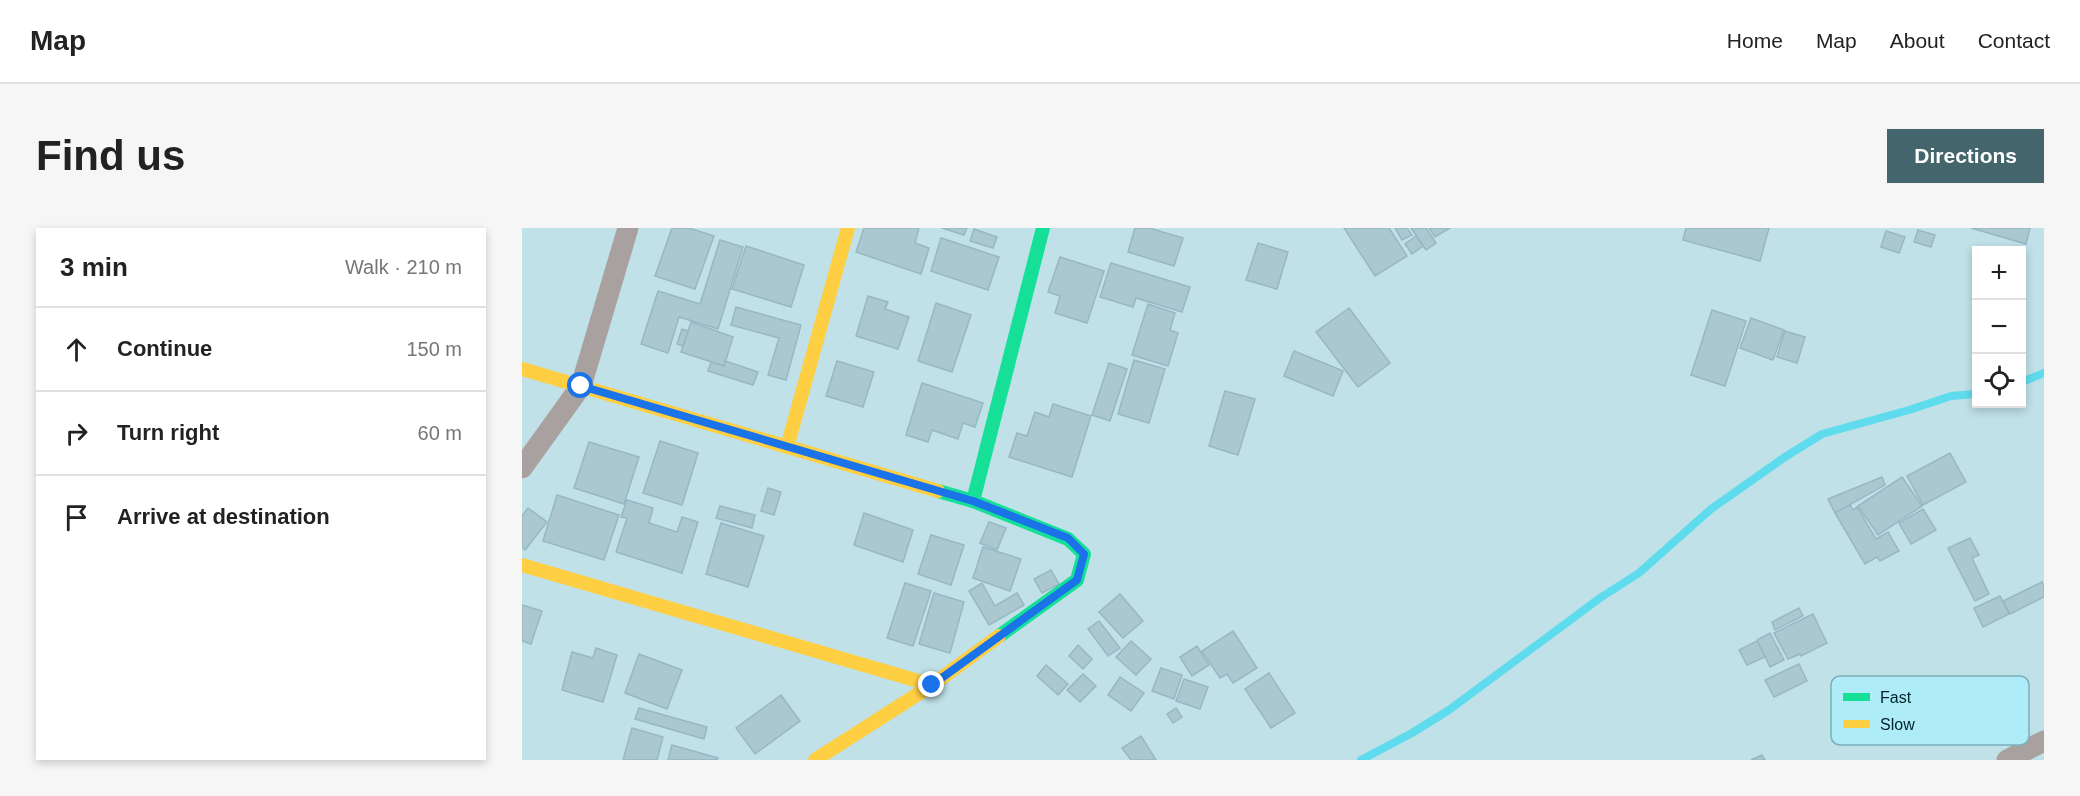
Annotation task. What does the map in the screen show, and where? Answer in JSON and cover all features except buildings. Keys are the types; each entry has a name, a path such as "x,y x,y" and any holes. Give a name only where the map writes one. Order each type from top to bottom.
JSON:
{"street":[{"path":"522,468 581,386 628,228"},
{"path":"787,447 848,228"},
{"path":"973,501 1043,228"},
{"path":"522,369 973,501 1068,538 1084,554 1077,580 932,685 815,760"},
{"path":"522,565 932,685"},
{"path":"2007,760 2044,741"}],"waterway":[{"path":"2026,380 2044,373"},
{"path":"1361,760 1449,710 1600,598 1639,573 1711,509 1822,434 1951,396 1972,394"}],"traffic: fast":[{"path":"973,501 1043,228"},
{"path":"938,491 973,501 1068,539 1084,554 1077,580 999,636"}],"traffic: slow":[{"path":"787,447 848,228"},
{"path":"522,369 938,491"},
{"path":"522,565 932,685"},
{"path":"815,760 932,685 999,636"}],"route":[{"path":"581,386 973,501 1068,538 1084,554 1077,580 932,685"}]}
